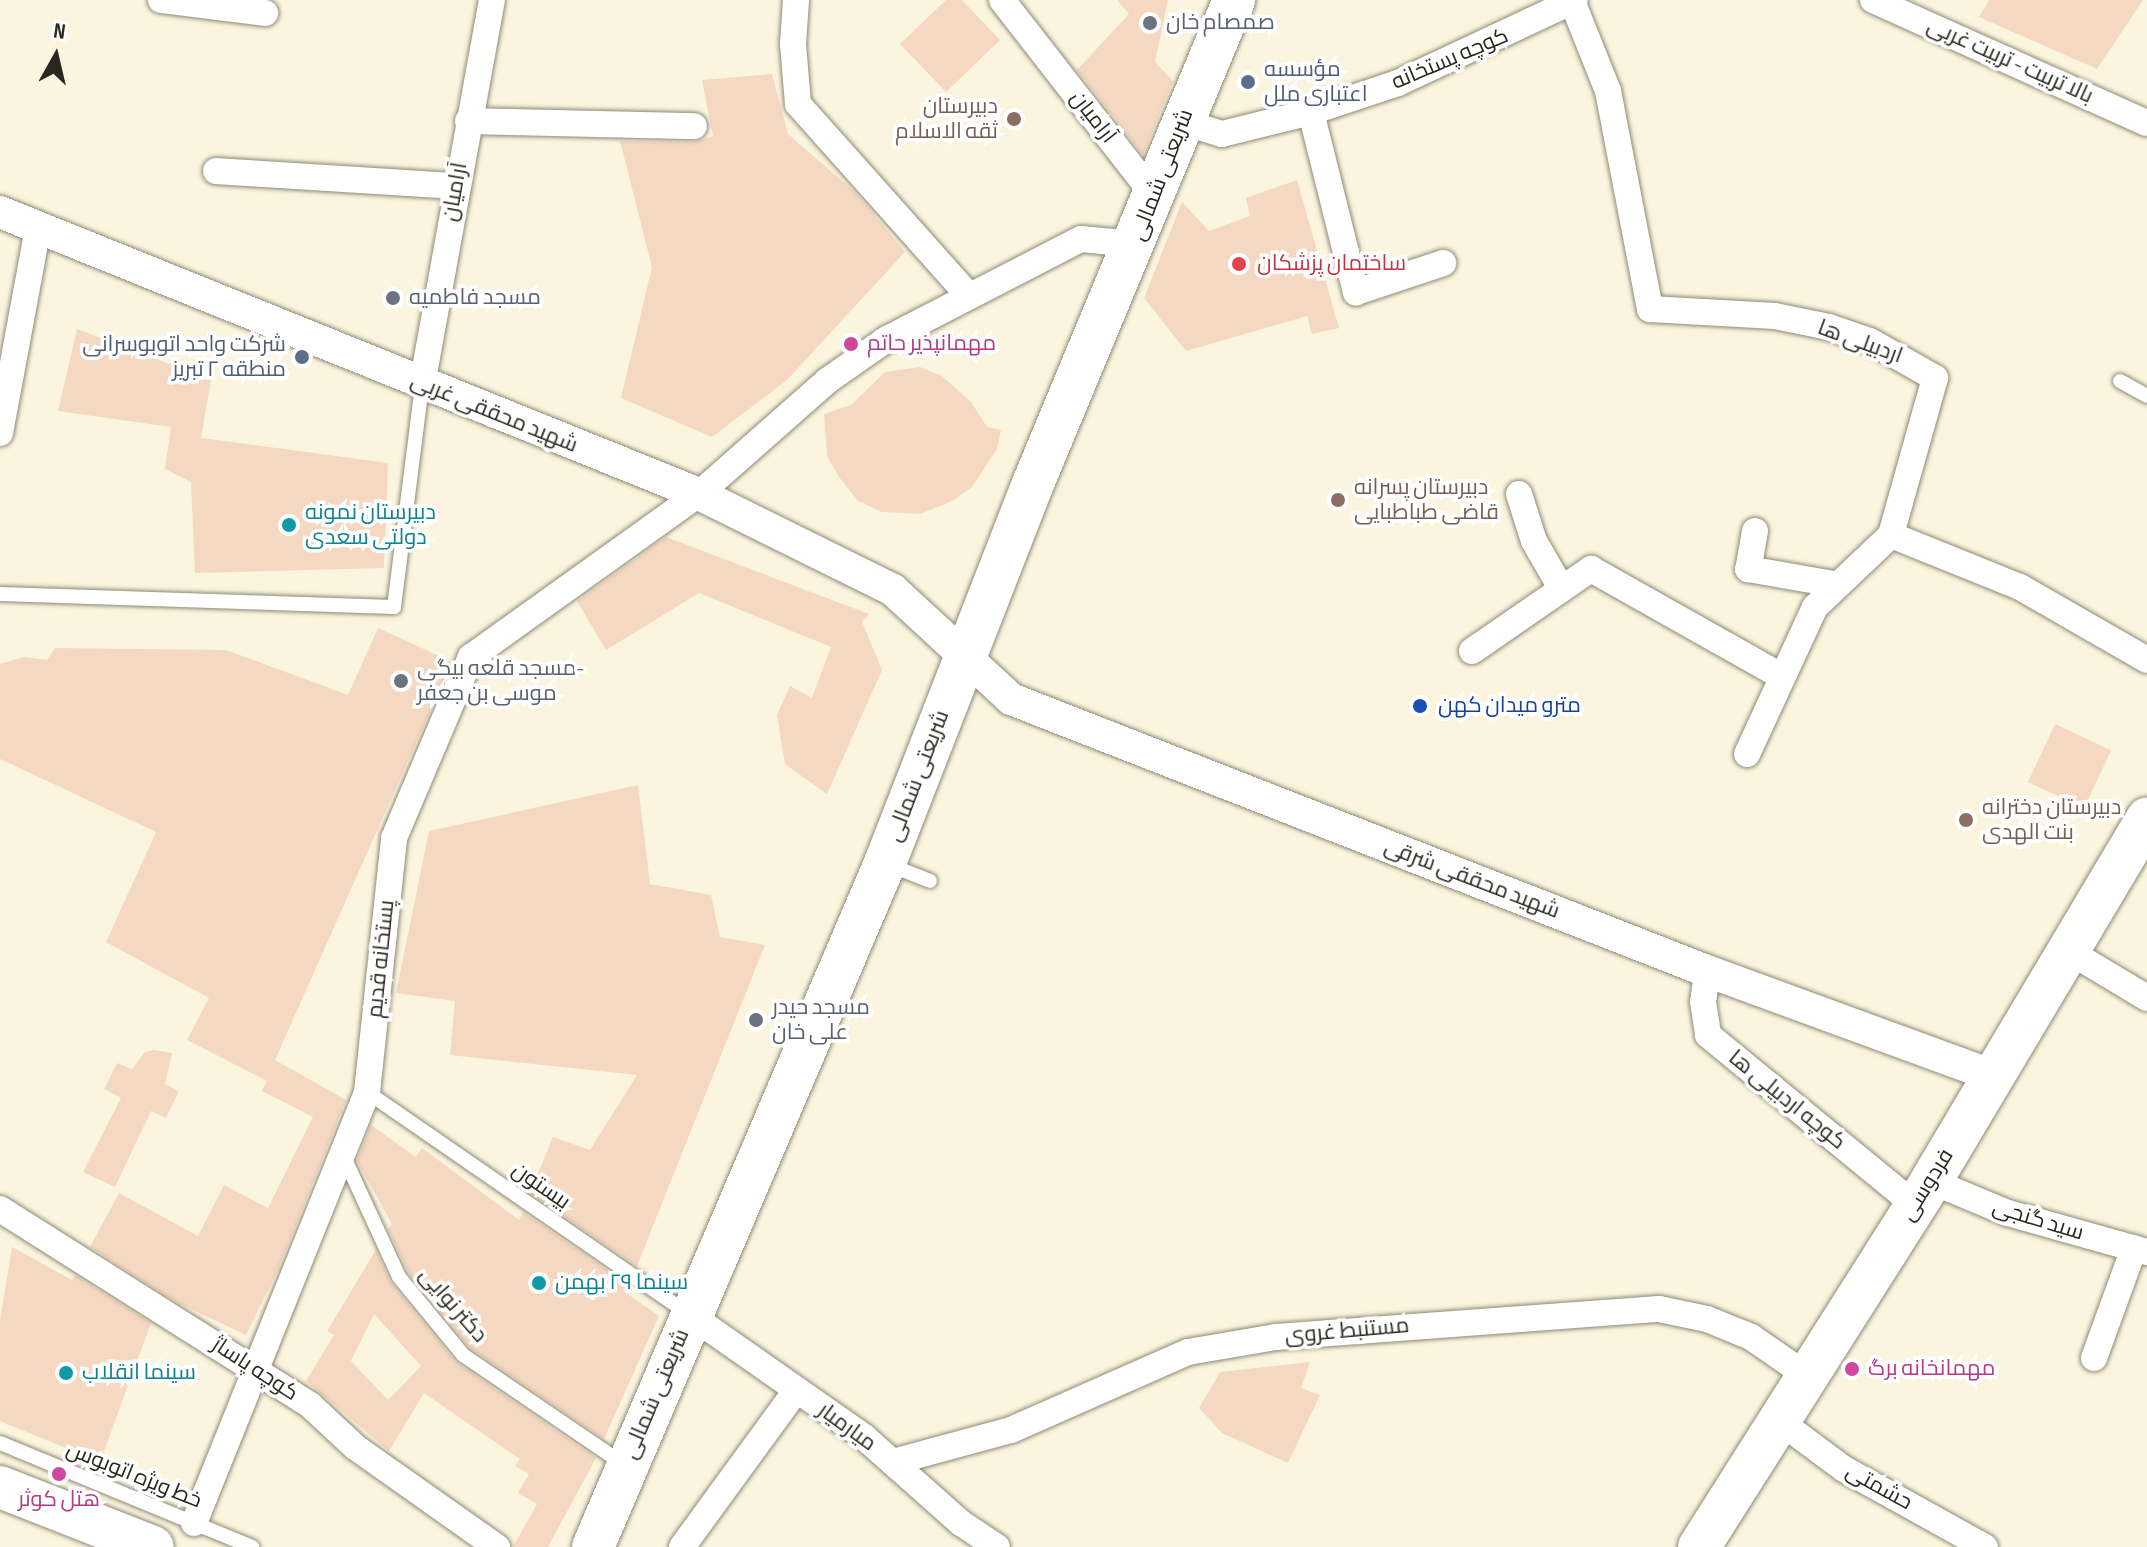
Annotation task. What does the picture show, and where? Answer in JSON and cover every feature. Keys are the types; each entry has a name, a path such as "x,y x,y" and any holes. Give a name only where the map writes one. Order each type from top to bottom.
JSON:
{"main road":[{"name":"شریعتی شمالی","path":"593,1547 625,1465 885,863 963,658 1234,0"},
{"name":"فردوسی","path":"1699,1547 1923,1193 2147,819"},
{"path":"0,1487 153,1547"}],"street":[{"path":"161,0 265,13"},
{"name":"آرامیان","path":"422,385 492,0"},
{"path":"796,0 793,44 798,104 969,296"},
{"name":"آرامیان","path":"1002,0 1154,195"},
{"name":"بالا تربیت - تربیت غربی","path":"1873,0 2147,123"},
{"name":"کوچه پستخانه","path":"1183,122 1222,134 1311,112 1413,76 1574,1"},
{"name":"اردبیلی ها","path":"1574,1 1608,91 1650,309 1775,316 1829,327 1884,347 1935,378 1891,535"},
{"path":"1311,112 1356,292 1443,263"},
{"path":"468,121 694,126"},
{"path":"216,171 456,186"},
{"name":"شهید محققی غربی","path":"0,212 422,385 699,494 893,590 963,658"},
{"path":"0,433 38,227"},
{"name":"پستخانه قدیم","path":"194,1523 258,1370 367,1092 394,838 471,657 699,494 827,381 887,339 1081,239 1135,244"},
{"path":"1519,494 1534,541 1561,588"},
{"path":"1755,531 1748,569 1834,584"},
{"path":"1747,754 1815,607 1834,584 1853,574 1891,535 2020,587 2147,660"},
{"path":"1472,651 1591,569 1781,676"},
{"name":"شهید محققی شرقی","path":"963,658 1011,699 1707,971 1994,1076"},
{"path":"2067,950 2147,998"},
{"name":"کوچه اردبیلی ها","path":"1707,971 1703,1002 1708,1035 1923,1193"},
{"name":"سید گنجی","path":"1923,1193 2141,1250"},
{"name":"کوچه پاساژ","path":"0,1209 310,1405 355,1447 497,1547"},
{"path":"2094,1358 2141,1250"},
{"name":"مستنبط غروی","path":"893,1462 1011,1430 1188,1352 1276,1337 1659,1309 1707,1319 1751,1337 1806,1375"},
{"name":"میارمیار","path":"690,1315 893,1462 997,1547"},
{"path":"682,1547 795,1392"},
{"name":"حشمتی","path":"1778,1420 1844,1469 1985,1546"}],"lane":[{"path":"2120,381 2147,396"},
{"path":"0,594 394,607 422,385"},
{"path":"885,863 930,881"},
{"name":"بیستون","path":"367,1092 690,1315"},
{"name":"دکتر نوایی","path":"342,1153 399,1277 463,1355 625,1465"},
{"name":"خط ویژه اتوبوس","path":"0,1443 252,1547"}],"building":[{"path":"946,0 962,0 1000,40 946,92 900,44"},
{"path":"1117,0 1168,0 1155,62 1173,81 1143,155 1077,70 1129,14"},
{"path":"1989,0 2143,0 2097,69 1979,17"},
{"path":"772,74 788,134 856,193 905,252 787,380 712,437 621,398 652,267 620,141 694,142 713,136 702,80"},
{"name":"ساختمان پزشکان","path":"1297,180 1339,328 1312,334 1307,316 1186,351 1144,298 1182,202 1209,231 1250,216 1246,198"},
{"name":"دبیرستان نمونه دولتی سعدی","path":"77,329 211,380 201,438 388,463 384,568 195,573 191,482 165,469 171,427 58,411"},
{"path":"920,367 942,376 971,402 987,427 1001,430 997,449 972,487 952,501 920,514 882,512 858,501 839,477 827,456 824,414 851,405 885,372"},
{"path":"666,537 869,614 862,622 882,670 827,794 785,764 777,715 790,686 812,698 831,647 699,593 606,650 577,601"},
{"path":"378,628 452,662 275,1060 346,1100 278,1270 246,1335 176,1302 90,1247 119,1193 198,1236 224,1185 268,1208 313,1117 262,1091 267,1081 187,1040 209,998 106,942 156,832 0,759 0,664 24,657 47,660 55,648 226,650 348,695"},
{"path":"2055,724 2111,750 2084,808 2028,782"},
{"path":"638,785 650,884 711,895 720,937 765,945 637,1266 530,1193 553,1137 590,1150 637,1075 450,1055 455,1001 396,993 429,831"},
{"path":"145,1052 172,1053 165,1084 179,1091 166,1118 151,1111 115,1187 83,1172 121,1098 104,1089 117,1063 132,1069"},
{"path":"371,1125 416,1157 422,1148 519,1220 523,1212 629,1285 626,1293 659,1316 604,1439 470,1348 408,1272 388,1229 392,1224 357,1161"},
{"name":"سینما انقلاب","path":"12,1247 72,1280 75,1275 151,1323 100,1462 0,1421 0,1321"},
{"path":"376,1250 391,1283 456,1362 596,1458 548,1547 513,1547 537,1504 518,1493 529,1474 515,1466 520,1459 424,1393 389,1451 306,1381 334,1335 327,1331","holes":["374,1314 421,1366 388,1400 351,1361"]},
{"path":"1310,1362 1301,1388 1320,1395 1288,1463 1222,1433 1199,1408 1220,1372"}],"place":[{"name":"صمصام خان","path":"1150,23"},
{"name":"مؤسسه اعتباری ملل","path":"1248,82"},
{"name":"دبیرستان ثقه الاسلام","path":"1014,119"},
{"name":"ساختمان پزشکان","path":"1239,264"},
{"name":"مسجد فاطمیه","path":"393,298"},
{"name":"مهمانپذیر حاتم","path":"851,344"},
{"name":"شرکت واحد اتوبوسرانی منطقه ۲ تبریز","path":"302,357"},
{"name":"دبیرستان پسرانه قاضی طباطبایی","path":"1338,500"},
{"name":"دبیرستان نمونه دولتی سعدی","path":"289,525"},
{"name":"مسجد قلعه بیگی- موسی بن جعفر","path":"401,681"},
{"name":"مترو میدان کهن","path":"1420,706"},
{"name":"دبیرستان دخترانه بنت الهدی","path":"1966,820"},
{"name":"مسجد حیدر علی خان","path":"756,1020"},
{"name":"سینما ۲۹ بهمن","path":"539,1283"},
{"name":"مهمانخانه برگ","path":"1852,1369"},
{"name":"سینما انقلاب","path":"66,1373"},
{"name":"هتل کوثر","path":"59,1474"}]}
